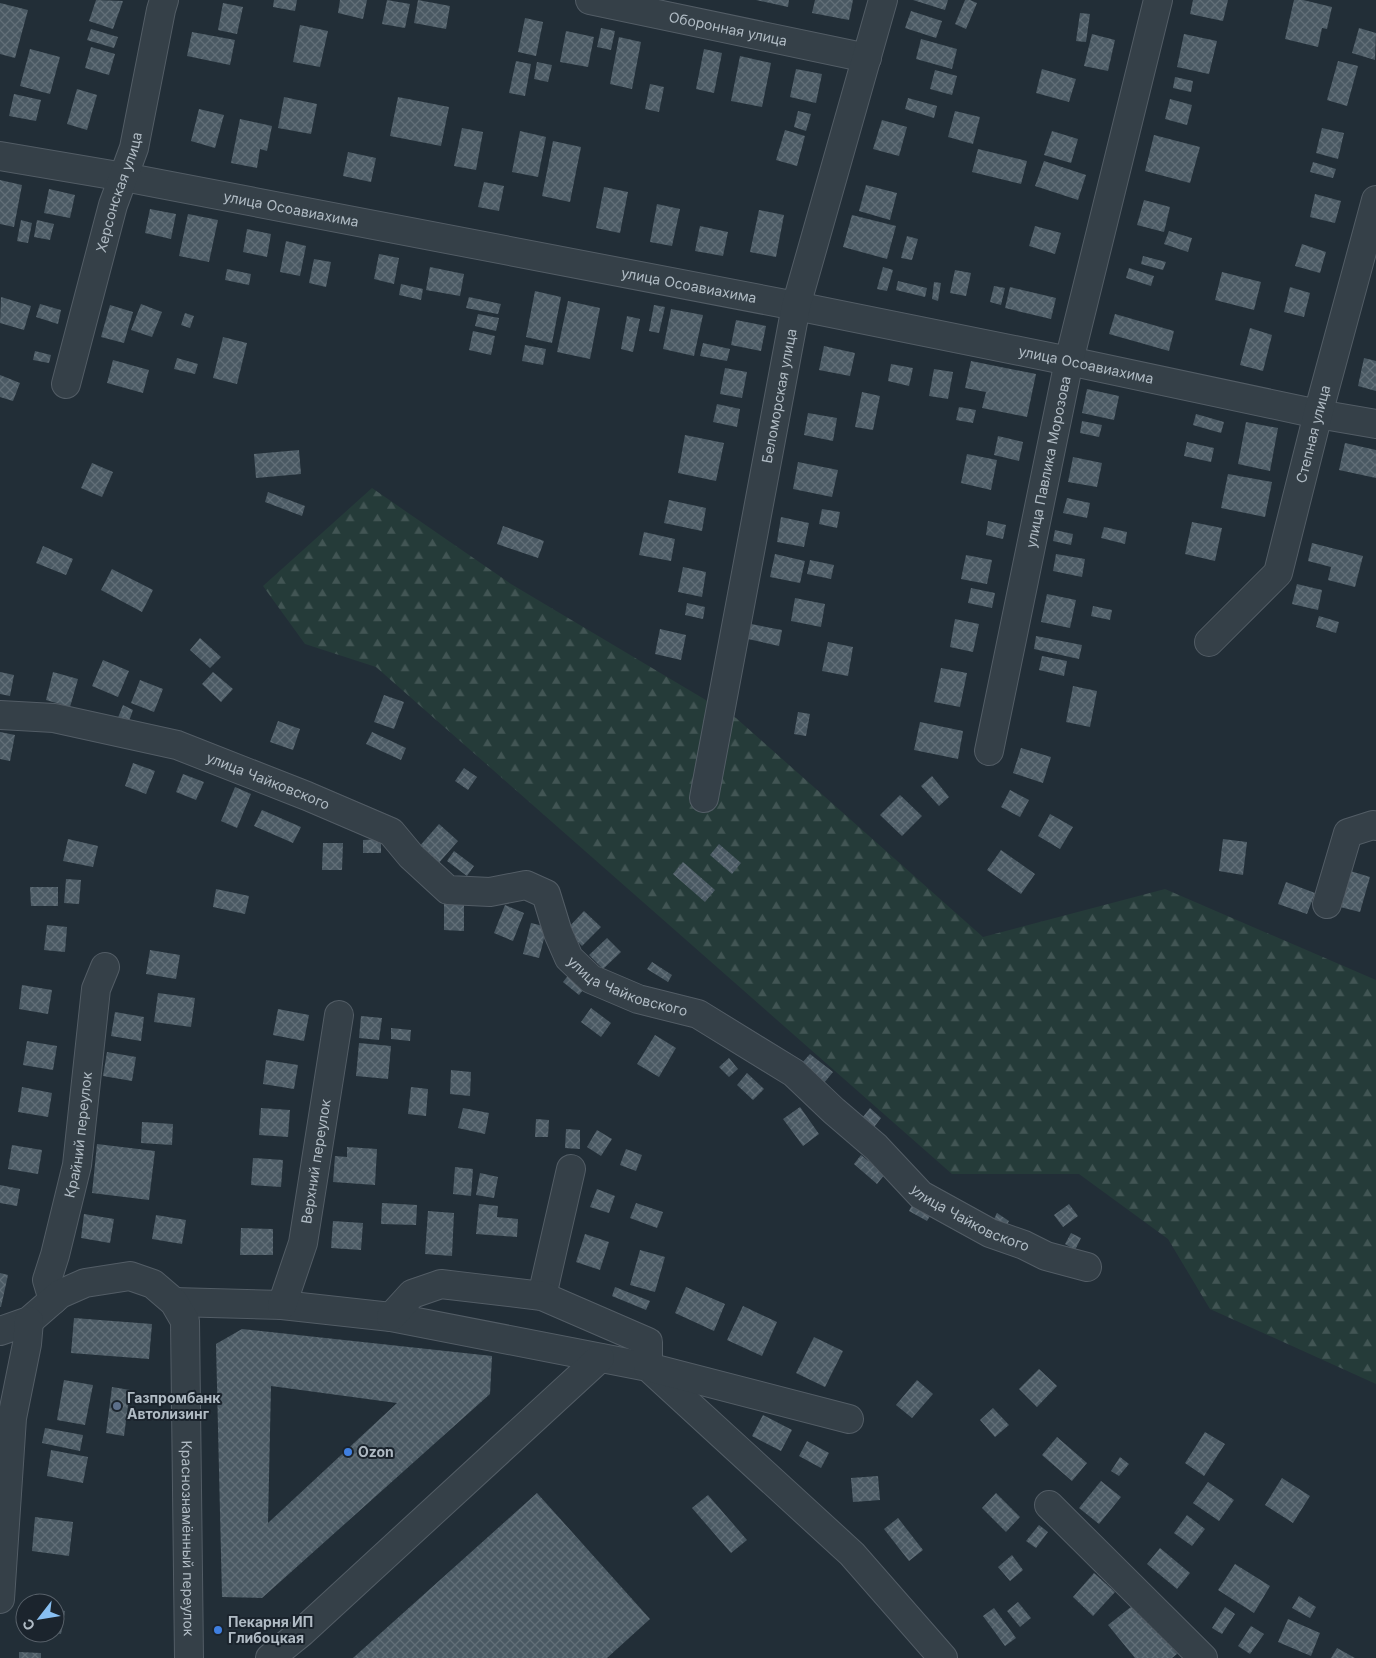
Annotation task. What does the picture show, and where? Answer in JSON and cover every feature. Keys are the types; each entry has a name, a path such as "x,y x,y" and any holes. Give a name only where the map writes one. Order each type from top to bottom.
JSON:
{"street":[{"name":"Херсонская улица","path":"66,384 112,205 134,148 164,0"},
{"name":"Оборонная улица","path":"590,0 867,58"},
{"name":"Беломорская улица","path":"704,798 796,306 883,0"},
{"name":"улица Павлика Морозова","path":"989,751 1069,361 1158,0"},
{"name":"улица Осоавиахима","path":"0,156 124,176 796,306 1318,414 1376,424"},
{"name":"Степная улица","path":"1209,642 1278,573 1318,414 1376,200"},
{"name":"улица Чайковского","path":"0,715 54,718 177,745 307,796 391,832 411,856 448,890 490,892 526,885 546,894 558,933 569,958 591,979 638,1000 698,1014 794,1073 876,1147 922,1195 990,1233 1024,1245 1046,1256 1087,1267"},
{"path":"1327,904 1348,833 1373,825 1376,826"},
{"name":"Крайний переулок","path":"53,1300 47,1280 77,1165 96,990 106,967"},
{"name":"Верхний переулок","path":"282,1305 303,1243 338,1015"},
{"path":"542,1296 571,1169"},
{"path":"0,1332 29,1320 60,1294 84,1283 130,1276 153,1284 174,1302 282,1305 390,1317 648,1367 849,1419"},
{"path":"390,1317 412,1294 441,1284 542,1296 648,1342 648,1367 852,1554 943,1658"},
{"name":"Краснознамённый переулок","path":"174,1302 186,1321 189,1658"},
{"path":"0,1599 6,1414 27,1344 29,1320"},
{"path":"270,1658 302,1632 600,1358"},
{"path":"1049,1505 1203,1658"}],"green space":[{"path":"372,488 511,584 736,718 983,937 1165,889 1376,980 1376,1384 1210,1309 1168,1239 1079,1174 952,1174 376,667 305,644 263,586"}],"building":[{"path":"96,0 123,1 113,29 89,21"},
{"path":"274,0 297,0 295,11 273,7"},
{"path":"340,0 367,0 363,19 338,13"},
{"path":"387,0 410,4 405,28 382,24"},
{"path":"418,0 450,6 446,29 414,23"},
{"path":"756,0 789,0 788,7"},
{"path":"815,0 853,0 849,20 812,13"},
{"path":"913,0 948,0 945,10"},
{"path":"965,0 977,3 966,29 955,24"},
{"path":"1193,0 1228,0 1223,21 1190,14"},
{"path":"1294,0 1303,0 1332,7 1327,29 1322,28 1318,47 1285,39"},
{"path":"0,3 28,10 15,58 0,54"},
{"path":"223,3 243,7 237,34 218,30"},
{"path":"911,11 942,21 936,38 905,28"},
{"path":"1080,13 1090,14 1086,42 1076,41"},
{"path":"525,18 543,22 536,56 518,52"},
{"path":"300,25 328,31 320,67 293,62"},
{"path":"601,28 615,31 611,50 597,47"},
{"path":"1359,28 1376,33 1375,60 1352,53"},
{"path":"91,29 118,37 114,48 87,40"},
{"path":"566,31 594,37 588,67 560,62"},
{"path":"192,32 235,40 230,65 187,56"},
{"path":"1092,34 1115,40 1108,71 1084,66"},
{"path":"1184,34 1217,41 1209,74 1177,67"},
{"path":"619,37 641,42 632,89 610,84"},
{"path":"921,39 957,49 952,69 916,59"},
{"path":"91,47 115,54 109,75 85,68"},
{"path":"30,49 60,57 50,94 20,86"},
{"path":"704,49 722,53 714,93 696,89"},
{"path":"740,56 771,63 762,107 731,101"},
{"path":"516,61 531,64 525,96 509,93"},
{"path":"1338,61 1358,66 1347,106 1327,100"},
{"path":"537,62 552,65 548,82 534,79"},
{"path":"796,69 822,74 816,103 790,97"},
{"path":"1042,69 1076,79 1069,102 1036,93"},
{"path":"935,70 957,76 952,95 930,89"},
{"path":"1175,77 1193,81 1191,92 1173,88"},
{"path":"650,84 664,87 659,112 645,109"},
{"path":"77,89 97,95 87,130 67,124"},
{"path":"14,94 41,100 36,121 9,116"},
{"path":"284,97 317,104 311,134 278,128"},
{"path":"398,97 449,107 441,146 390,136"},
{"path":"908,98 937,106 934,118 905,109"},
{"path":"1170,99 1192,105 1187,125 1165,119"},
{"path":"199,109 224,115 215,148 191,141"},
{"path":"798,111 811,114 806,131 794,127"},
{"path":"955,111 980,117 973,144 948,137"},
{"path":"240,119 272,126 267,151 260,149 257,168 231,163"},
{"path":"882,120 907,127 899,156 873,149"},
{"path":"462,128 483,132 476,170 454,166"},
{"path":"1322,128 1344,133 1338,159 1316,153"},
{"path":"785,130 805,136 797,166 776,160"},
{"path":"520,131 546,137 538,177 512,172"},
{"path":"1052,131 1078,139 1071,163 1044,155"},
{"path":"1154,135 1200,147 1190,183 1145,171"},
{"path":"553,141 581,147 570,202 542,196"},
{"path":"978,149 1027,161 1021,184 972,172"},
{"path":"348,152 376,158 371,182 343,176"},
{"path":"1044,161 1086,175 1078,200 1035,186"},
{"path":"1313,162 1336,169 1333,178 1310,172"},
{"path":"0,180 22,185 14,227 0,224"},
{"path":"484,182 504,186 499,211 478,207"},
{"path":"866,185 897,193 890,220 859,211"},
{"path":"604,187 628,192 620,233 596,228"},
{"path":"49,189 75,195 70,218 44,213"},
{"path":"1315,194 1341,201 1335,223 1310,217"},
{"path":"1144,200 1170,207 1164,232 1137,225"},
{"path":"657,204 680,209 672,246 650,242"},
{"path":"150,209 176,214 171,239 145,233"},
{"path":"759,210 784,215 776,257 750,252"},
{"path":"188,214 218,220 209,262 179,256"},
{"path":"852,215 896,226 887,259 843,247"},
{"path":"21,220 32,223 28,243 17,241"},
{"path":"37,220 54,224 50,240 34,237"},
{"path":"700,226 728,232 723,256 695,251"},
{"path":"1035,226 1061,233 1055,254 1029,246"},
{"path":"247,229 271,234 267,257 243,252"},
{"path":"1169,231 1192,238 1188,252 1164,244"},
{"path":"907,236 918,239 912,260 901,258"},
{"path":"286,241 306,246 300,276 280,272"},
{"path":"1302,244 1326,252 1320,273 1295,266"},
{"path":"379,254 399,258 394,284 374,279"},
{"path":"1143,256 1166,262 1163,270 1141,264"},
{"path":"314,259 331,262 326,287 309,283"},
{"path":"430,267 464,274 460,296 426,290"},
{"path":"883,267 893,270 887,291 877,289"},
{"path":"1129,268 1154,276 1151,286 1126,278"},
{"path":"227,269 251,274 249,285 225,280"},
{"path":"955,270 971,273 966,296 950,293"},
{"path":"1222,272 1261,282 1254,310 1215,300"},
{"path":"898,281 927,288 925,297 896,290"},
{"path":"934,282 941,283 938,301 932,299"},
{"path":"401,284 423,289 421,300 399,295"},
{"path":"994,286 1005,288 1001,305 990,302"},
{"path":"1010,287 1056,298 1051,319 1005,308"},
{"path":"1290,287 1310,293 1304,317 1284,312"},
{"path":"535,291 561,297 552,343 526,337"},
{"path":"1,297 31,306 24,330 0,323"},
{"path":"469,297 501,304 498,314 466,308"},
{"path":"568,301 600,308 590,359 557,352"},
{"path":"40,304 61,310 58,324 36,317"},
{"path":"141,304 162,312 152,337 131,330"},
{"path":"110,305 133,312 124,343 101,337"},
{"path":"654,305 665,307 659,333 649,331"},
{"path":"671,309 703,315 694,356 663,349"},
{"path":"185,313 194,316 190,328 181,325"},
{"path":"478,314 499,318 496,331 475,326"},
{"path":"1115,314 1174,331 1169,351 1109,334"},
{"path":"627,316 640,319 633,352 621,349"},
{"path":"736,320 766,326 761,351 731,345"},
{"path":"1250,328 1272,335 1263,371 1240,365"},
{"path":"473,331 495,336 491,355 469,350"},
{"path":"223,337 247,343 237,384 213,378"},
{"path":"703,343 730,349 727,361 700,356"},
{"path":"525,345 546,349 543,365 522,361"},
{"path":"824,346 855,353 850,376 819,370"},
{"path":"35,351 51,355 49,363 33,360"},
{"path":"177,358 198,364 195,374 174,369"},
{"path":"1364,358 1376,361 1376,391 1358,386"},
{"path":"113,360 149,370 143,393 107,383"},
{"path":"971,361 1036,374 1027,417 982,408 986,392 965,388"},
{"path":"891,364 913,368 909,386 888,381"},
{"path":"725,368 747,372 742,398 720,394"},
{"path":"934,369 953,372 948,399 929,396"},
{"path":"0,375 20,383 13,401 0,397"},
{"path":"1087,389 1119,396 1114,420 1082,413"},
{"path":"862,392 880,396 873,430 855,427"},
{"path":"717,404 740,409 737,427 713,422"},
{"path":"959,407 976,410 973,423 956,420"},
{"path":"808,413 837,418 833,441 804,435"},
{"path":"1196,414 1224,422 1221,433 1193,425"},
{"path":"1082,421 1102,425 1099,437 1080,433"},
{"path":"1246,422 1278,428 1270,471 1238,464"},
{"path":"685,435 724,443 716,481 678,473"},
{"path":"998,436 1023,442 1019,461 994,455"},
{"path":"1187,442 1214,448 1211,462 1184,456"},
{"path":"1345,443 1376,450 1376,478 1339,470"},
{"path":"299,450 301,474 256,478 254,454"},
{"path":"967,454 997,460 991,490 961,483"},
{"path":"1073,457 1102,463 1097,487 1068,482"},
{"path":"798,462 838,470 832,497 793,489"},
{"path":"92,463 113,472 102,497 81,488"},
{"path":"1228,474 1272,482 1265,517 1221,508"},
{"path":"268,492 305,506 302,516 265,502"},
{"path":"1067,498 1090,503 1087,518 1063,513"},
{"path":"669,500 706,508 702,531 664,523"},
{"path":"822,509 840,512 837,528 819,524"},
{"path":"781,517 809,523 804,547 777,542"},
{"path":"988,521 1006,525 1003,539 986,535"},
{"path":"1192,522 1222,528 1215,561 1185,554"},
{"path":"503,526 544,541 538,558 497,544"},
{"path":"1104,527 1127,532 1125,544 1101,538"},
{"path":"1055,530 1073,534 1071,545 1053,541"},
{"path":"644,532 675,539 671,561 639,555"},
{"path":"1312,543 1363,556 1355,587 1328,580 1331,567 1308,561"},
{"path":"43,546 73,559 66,575 36,563"},
{"path":"775,554 805,561 800,583 770,577"},
{"path":"1056,554 1085,559 1082,577 1053,571"},
{"path":"966,555 992,560 987,584 961,579"},
{"path":"810,560 834,565 831,579 807,574"},
{"path":"683,567 706,572 702,597 678,592"},
{"path":"112,569 153,590 142,612 101,590"},
{"path":"1297,584 1322,590 1318,610 1292,604"},
{"path":"971,588 995,593 992,608 968,603"},
{"path":"1047,594 1076,600 1070,628 1041,622"},
{"path":"795,598 825,604 821,627 791,621"},
{"path":"687,603 705,607 703,619 685,615"},
{"path":"1093,606 1112,610 1110,620 1091,616"},
{"path":"1319,616 1339,622 1336,633 1316,627"},
{"path":"955,619 979,624 973,652 950,647"},
{"path":"751,624 782,630 779,646 748,639"},
{"path":"660,629 686,635 681,660 655,654"},
{"path":"1036,636 1082,645 1079,659 1034,649"},
{"path":"200,638 221,657 210,668 190,650"},
{"path":"828,642 853,647 848,676 822,671"},
{"path":"1042,656 1067,661 1064,676 1039,670"},
{"path":"103,660 129,671 118,697 92,686"},
{"path":"941,668 967,673 960,707 934,702"},
{"path":"0,672 14,675 10,696 0,694"},
{"path":"53,672 78,679 70,707 46,700"},
{"path":"213,672 233,689 221,702 202,684"},
{"path":"140,680 163,689 154,712 131,703"},
{"path":"1073,686 1097,691 1090,727 1066,722"},
{"path":"384,695 404,702 394,729 374,722"},
{"path":"123,705 133,710 128,724 117,720"},
{"path":"798,712 810,714 806,736 794,734"},
{"path":"278,721 300,729 293,750 270,742"},
{"path":"920,722 963,731 958,759 914,750"},
{"path":"0,732 15,735 10,761 0,759"},
{"path":"372,732 406,748 401,760 366,744"},
{"path":"1021,748 1051,757 1043,783 1013,773"},
{"path":"133,763 155,771 146,794 125,786"},
{"path":"464,768 477,777 468,790 455,781"},
{"path":"183,774 204,782 196,800 176,792"},
{"path":"932,776 949,797 939,806 921,786"},
{"path":"235,787 251,794 237,828 221,821"},
{"path":"1010,790 1029,800 1020,817 1001,807"},
{"path":"900,795 922,816 902,836 880,815"},
{"path":"262,810 301,827 293,843 254,826"},
{"path":"1050,814 1073,827 1060,849 1038,836"},
{"path":"439,824 458,841 437,865 418,848"},
{"path":"68,839 98,846 93,867 63,861"},
{"path":"381,839 381,853 363,853 363,840"},
{"path":"1223,839 1247,842 1243,875 1219,871"},
{"path":"323,843 343,843 342,870 322,870"},
{"path":"719,844 741,863 732,874 710,855"},
{"path":"1001,850 1035,874 1021,894 987,870"},
{"path":"454,851 474,866 467,876 447,861"},
{"path":"683,862 715,890 705,902 673,874"},
{"path":"1347,870 1370,877 1360,912 1336,906"},
{"path":"66,879 81,880 79,904 64,903"},
{"path":"1286,882 1315,893 1307,914 1278,904"},
{"path":"30,887 58,887 58,906 31,906"},
{"path":"216,889 249,896 245,914 213,907"},
{"path":"444,902 464,902 464,931 444,930"},
{"path":"505,905 524,913 513,941 494,933"},
{"path":"584,911 601,927 582,946 566,930"},
{"path":"531,923 547,927 539,958 523,954"},
{"path":"47,925 67,927 65,952 44,950"},
{"path":"607,938 621,952 603,969 589,955"},
{"path":"150,950 180,955 176,979 146,974"},
{"path":"652,962 672,975 668,982 647,969"},
{"path":"570,973 586,986 579,995 563,982"},
{"path":"22,985 52,990 48,1014 19,1009"},
{"path":"158,993 195,998 191,1027 154,1022"},
{"path":"591,1008 611,1023 601,1037 581,1022"},
{"path":"278,1009 309,1015 304,1041 273,1035"},
{"path":"115,1012 144,1017 141,1041 111,1036"},
{"path":"361,1016 382,1018 379,1040 359,1038"},
{"path":"391,1028 411,1030 410,1041 391,1039"},
{"path":"655,1035 676,1048 659,1077 637,1064"},
{"path":"27,1041 57,1046 53,1070 23,1065"},
{"path":"359,1043 391,1046 388,1079 356,1076"},
{"path":"107,1052 136,1057 132,1081 103,1076"},
{"path":"810,1054 833,1072 824,1083 801,1064"},
{"path":"729,1058 738,1069 729,1077 719,1067"},
{"path":"266,1060 298,1065 294,1089 263,1084"},
{"path":"451,1070 471,1072 470,1096 450,1094"},
{"path":"747,1073 764,1089 753,1100 737,1085"},
{"path":"22,1087 52,1093 48,1117 18,1112"},
{"path":"411,1087 428,1089 426,1116 408,1114"},
{"path":"800,1107 819,1134 803,1146 783,1119"},
{"path":"261,1108 290,1110 288,1137 259,1135"},
{"path":"463,1108 489,1113 485,1134 458,1128"},
{"path":"870,1108 881,1118 871,1131 859,1122"},
{"path":"536,1119 549,1120 548,1137 535,1137"},
{"path":"142,1122 173,1124 172,1145 141,1143"},
{"path":"566,1129 580,1130 580,1149 565,1148"},
{"path":"597,1130 612,1139 601,1156 587,1147"},
{"path":"97,1144 155,1151 149,1200 92,1193"},
{"path":"12,1145 42,1150 38,1174 8,1169"},
{"path":"347,1147 377,1149 375,1185 333,1182 335,1156 347,1157"},
{"path":"626,1149 642,1155 636,1171 620,1165"},
{"path":"861,1155 885,1174 877,1184 854,1164"},
{"path":"253,1158 283,1160 281,1187 251,1185"},
{"path":"455,1167 473,1169 471,1196 453,1194"},
{"path":"480,1173 498,1177 494,1198 476,1195"},
{"path":"0,1185 20,1189 17,1206 0,1203"},
{"path":"597,1189 615,1196 609,1213 590,1207"},
{"path":"914,1201 933,1211 927,1221 909,1211"},
{"path":"382,1203 417,1205 416,1225 381,1224"},
{"path":"636,1203 663,1212 657,1228 630,1218"},
{"path":"479,1204 498,1206 497,1217 518,1219 517,1237 476,1234"},
{"path":"1069,1204 1078,1216 1063,1227 1054,1215"},
{"path":"428,1211 454,1213 452,1256 425,1254"},
{"path":"997,1213 1009,1221 1004,1230 992,1223"},
{"path":"84,1214 114,1219 110,1243 81,1238"},
{"path":"156,1215 186,1220 182,1244 152,1239"},
{"path":"333,1221 363,1223 361,1250 331,1248"},
{"path":"241,1228 273,1229 273,1255 240,1255"},
{"path":"1071,1233 1081,1238 1075,1250 1065,1244"},
{"path":"585,1234 609,1242 600,1270 576,1262"},
{"path":"640,1250 665,1257 655,1292 630,1285"},
{"path":"0,1273 8,1275 1,1307 0,1307"},
{"path":"615,1287 650,1301 646,1310 612,1296"},
{"path":"686,1287 725,1304 714,1331 675,1313"},
{"path":"743,1306 777,1322 762,1356 727,1340"},
{"path":"74,1318 152,1324 149,1359 71,1353"},
{"path":"242,1329 492,1356 490,1394 262,1598 222,1597 216,1344","holes":["271,1386 397,1403 268,1523"]},
{"path":"814,1337 843,1351 825,1387 796,1373"},
{"path":"1039,1369 1057,1386 1037,1407 1019,1389"},
{"path":"64,1380 93,1385 85,1425 57,1420"},
{"path":"917,1380 933,1394 912,1418 896,1405"},
{"path":"112,1387 130,1390 124,1436 106,1433"},
{"path":"993,1408 1009,1425 995,1437 980,1420"},
{"path":"763,1415 792,1430 781,1451 752,1436"},
{"path":"45,1428 83,1435 80,1451 42,1443"},
{"path":"1205,1432 1225,1444 1204,1476 1185,1463"},
{"path":"1057,1437 1087,1463 1072,1481 1042,1455"},
{"path":"807,1441 829,1453 821,1468 799,1456"},
{"path":"51,1450 88,1457 83,1483 47,1476"},
{"path":"1120,1457 1129,1464 1119,1476 1111,1471"},
{"path":"878,1476 880,1500 853,1502 851,1478"},
{"path":"1282,1478 1310,1496 1293,1523 1265,1505"},
{"path":"1101,1481 1121,1497 1099,1524 1079,1508"},
{"path":"1208,1482 1234,1500 1219,1521 1193,1503"},
{"path":"537,1493 650,1619 607,1658 353,1658"},
{"path":"996,1493 1020,1517 1006,1532 982,1508"},
{"path":"708,1495 747,1540 731,1553 692,1508"},
{"path":"1187,1515 1205,1529 1192,1546 1174,1533"},
{"path":"35,1517 73,1522 69,1556 32,1551"},
{"path":"898,1518 923,1550 909,1561 884,1529"},
{"path":"1039,1525 1048,1532 1036,1548 1026,1541"},
{"path":"1160,1548 1190,1573 1177,1589 1147,1564"},
{"path":"1012,1555 1023,1570 1010,1581 998,1567"},
{"path":"1235,1564 1270,1586 1254,1613 1218,1590"},
{"path":"1094,1573 1115,1592 1093,1616 1073,1597"},
{"path":"1299,1596 1316,1607 1310,1618 1292,1608"},
{"path":"1018,1602 1031,1618 1020,1627 1007,1611"},
{"path":"1136,1603 1177,1654 1172,1658 1135,1658 1108,1625"},
{"path":"1225,1607 1235,1614 1222,1634 1212,1628"},
{"path":"994,1608 1016,1638 1005,1646 983,1616"},
{"path":"1288,1619 1320,1633 1311,1656 1278,1642"},
{"path":"1251,1626 1264,1634 1250,1654 1238,1646"},
{"path":"1337,1648 1355,1658 1331,1658"},
{"path":"19,1652 41,1653 41,1658 19,1658"}],"place":[{"name":"Газпромбанк Автолизинг","path":"117,1406"},
{"name":"Ozon","path":"348,1452"},
{"name":"Пекарня ИП Глибоцкая","path":"218,1630"}]}
